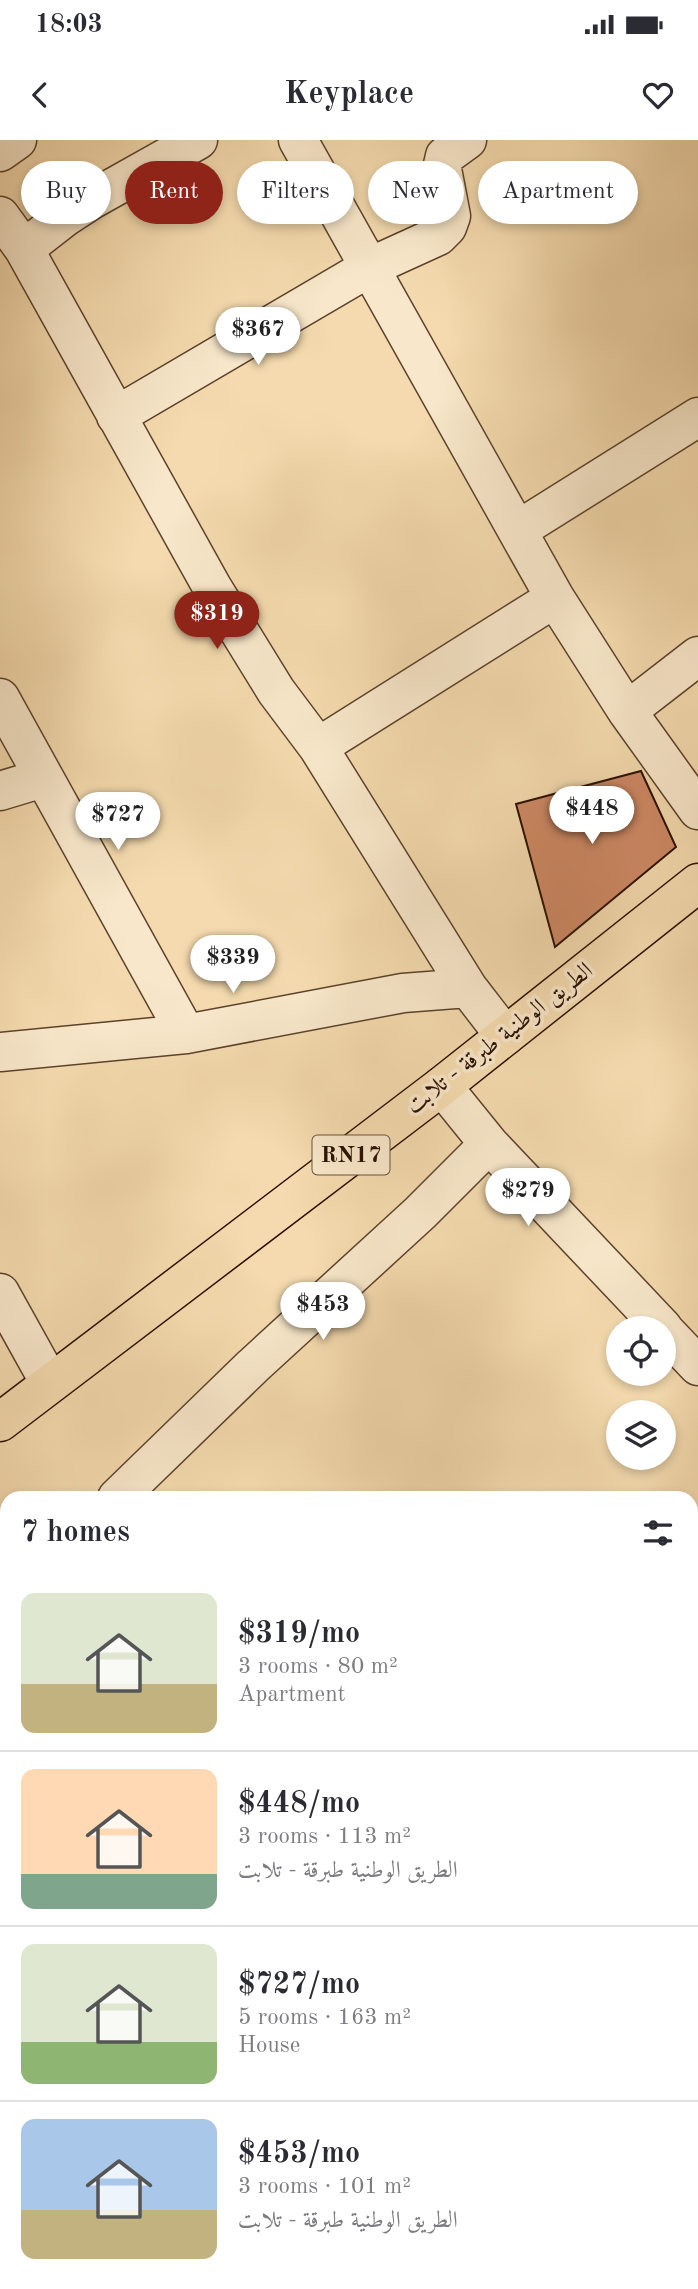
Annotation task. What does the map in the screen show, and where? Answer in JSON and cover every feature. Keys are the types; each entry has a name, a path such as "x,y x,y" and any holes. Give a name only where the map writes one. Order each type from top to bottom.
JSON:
{"main road":[{"name":"الطريق الوطنية طبرقة - تلابت","path":"0,1422 442,1086 698,883"}],"street":[{"path":"0,152 18,140"},
{"path":"24,249 91,200 198,140"},
{"path":"298,140 555,598 627,711 698,810"},
{"path":"116,416 370,267 438,236 447,227 452,216 442,169 445,156 467,140"},
{"path":"0,216 24,249 212,587 276,691 318,747 468,988 505,1036"},
{"path":"518,530 698,417"},
{"path":"318,747 555,598"},
{"path":"627,711 698,656"},
{"path":"0,698 186,1034"},
{"path":"0,791 43,778"},
{"path":"0,1052 186,1034 403,993 468,988"},
{"path":"442,1086 489,1144 651,1316"},
{"path":"124,1491 253,1366 420,1213 489,1144"},
{"path":"0,1293 50,1382"},
{"path":"676,1343 698,1366"}],"building":[{"path":"641,771 676,847 555,947 516,804"}]}
